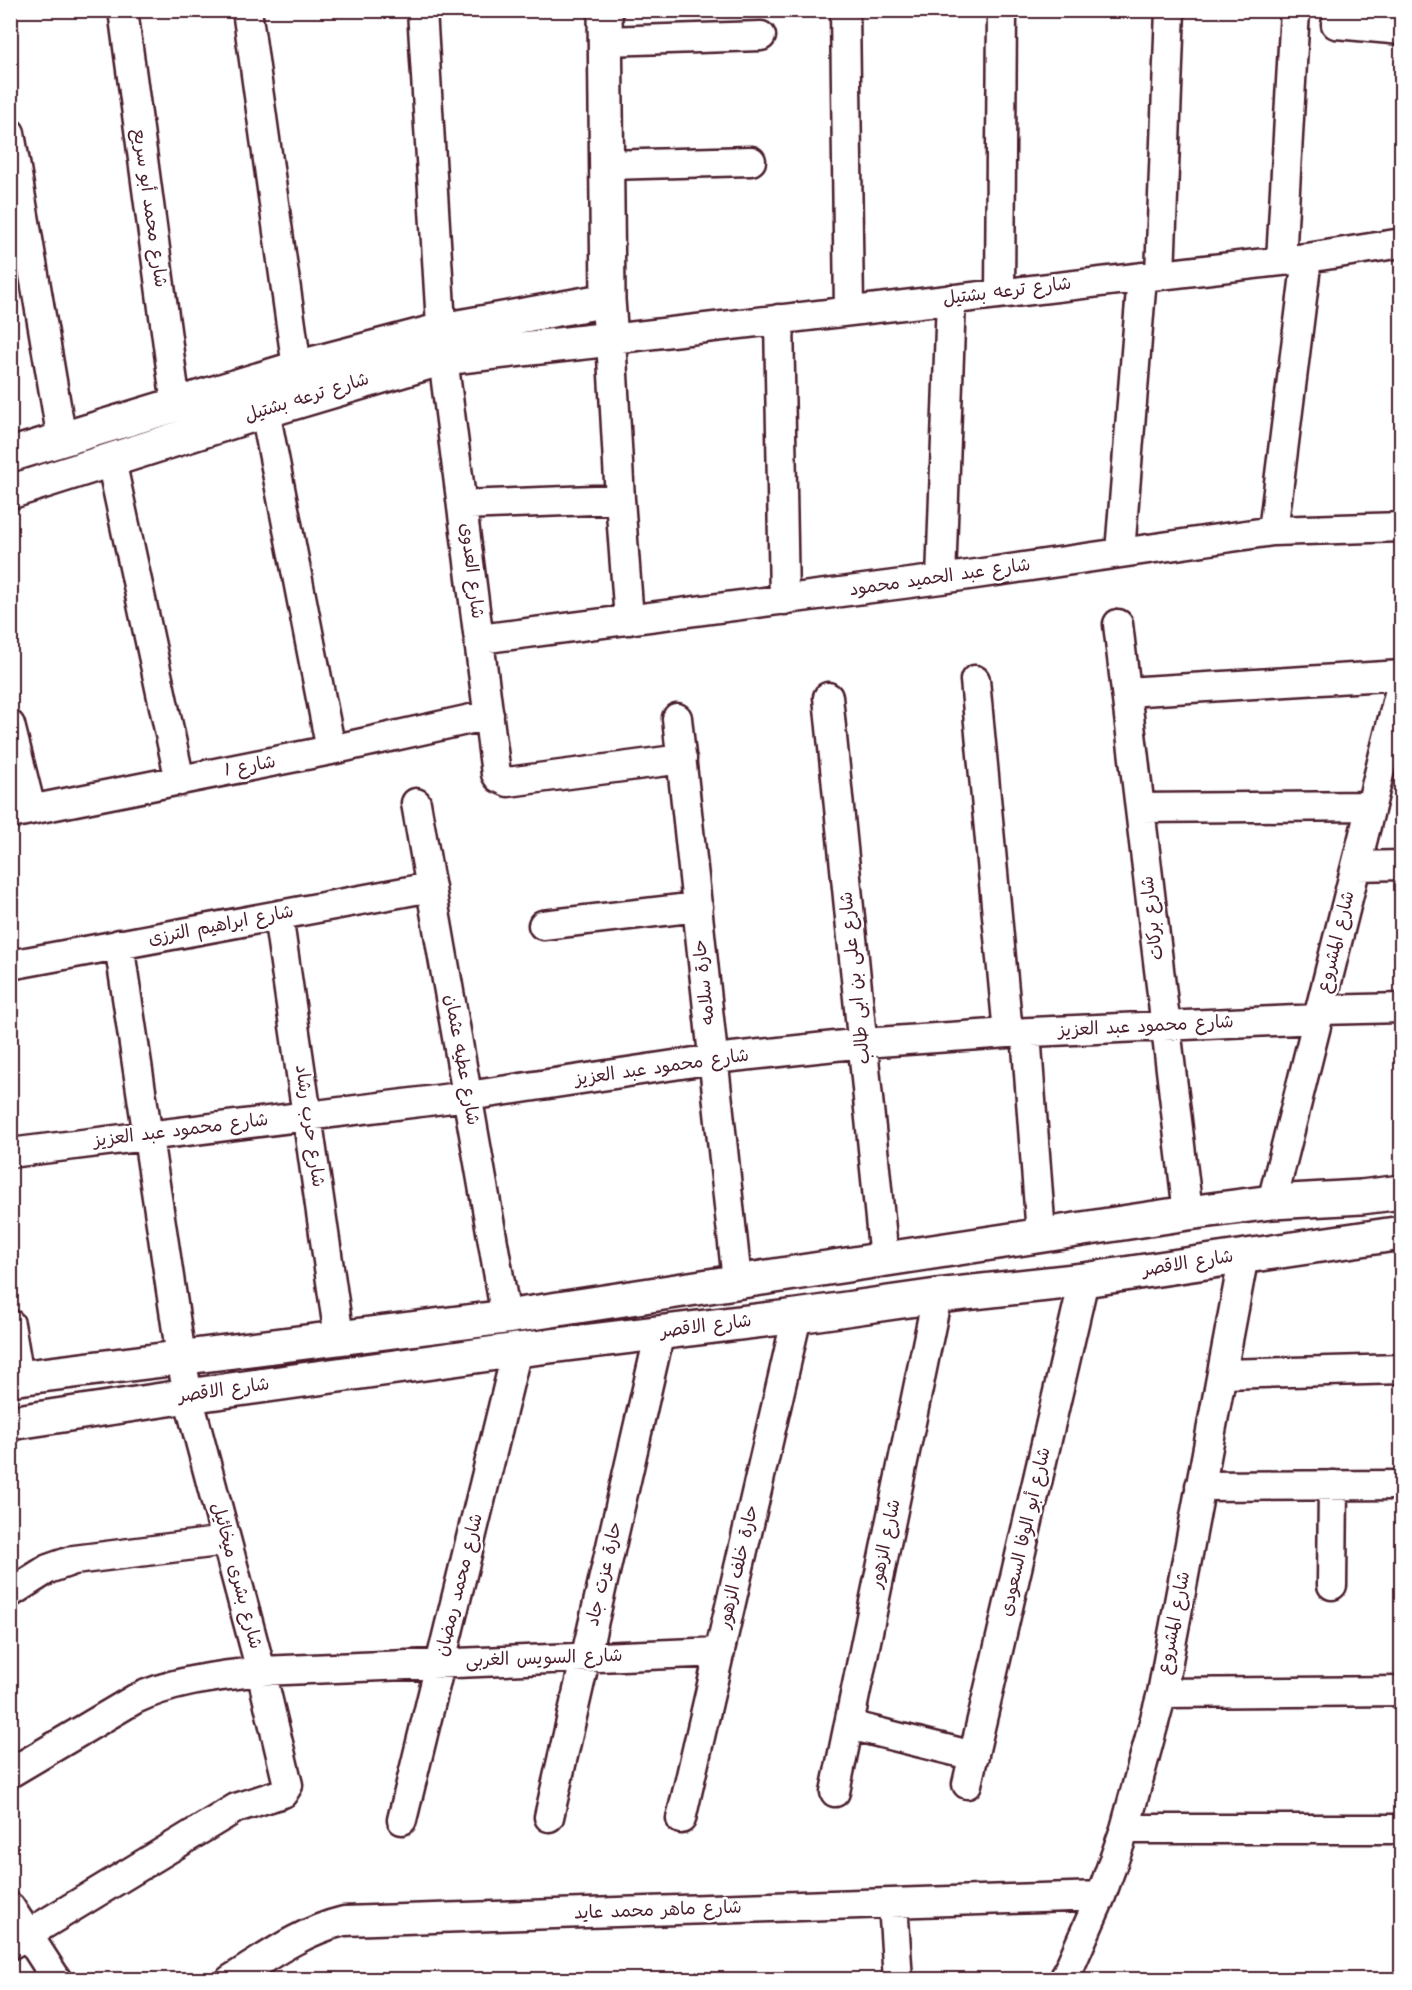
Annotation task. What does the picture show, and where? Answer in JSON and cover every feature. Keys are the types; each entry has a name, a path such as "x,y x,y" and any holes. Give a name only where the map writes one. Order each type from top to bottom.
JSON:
{"street":[{"name":"شارع محمد أبو سريع","path":"123,10 176,405"},
{"path":"247,10 297,368"},
{"name":"شارع العدوى","path":"422,10 442,344 496,774 508,782 682,759"},
{"path":"845,10 849,310"},
{"path":"1000,293 1002,10"},
{"path":"1120,552 1151,276 1170,10"},
{"path":"1273,531 1294,260 1295,10"},
{"path":"1336,24 1401,30"},
{"path":"629,620 608,300 605,26 761,36"},
{"path":"10,134 62,440"},
{"path":"607,165 751,161"},
{"name":"شارع ترعه بشتيل","path":"10,492 265,411 442,344 611,339 1294,260 1401,243"},
{"path":"941,579 951,299"},
{"name":"شارع ترعه بشتيل","path":"10,454 297,368 442,344 608,300"},
{"path":"779,319 784,600"},
{"path":"265,411 331,750"},
{"path":"111,460 180,780"},
{"path":"462,505 620,500"},
{"name":"شارع عبد الحميد محمود","path":"480,639 941,579 1273,531 1401,527"},
{"name":"شارع بركات","path":"1118,624 1188,1213"},
{"path":"975,680 1041,1235"},
{"path":"1126,692 1401,684"},
{"name":"شارع المشروع","path":"1272,1202 1371,806 1390,776 1401,684"},
{"name":"شارع على بن ابى طالب","path":"828,697 884,1259"},
{"name":"شارع 1","path":"21,812 331,750 489,715"},
{"name":"حارة سلامه","path":"677,718 737,1281"},
{"path":"10,725 21,812"},
{"name":"شارع عطيه عثمان","path":"416,803 506,1317"},
{"path":"1140,808 1371,806"},
{"path":"1356,867 1401,865"},
{"name":"شارع ابراهيم الترزى","path":"10,965 431,887"},
{"path":"543,925 698,908"},
{"name":"شارع حرب رشاد","path":"278,915 339,1337"},
{"name":"شارع بشرى ميخائيل","path":"19,1940 236,1808 283,1793 288,1785 261,1671 188,1396 119,944"},
{"name":"شارع محمود عبد العزيز","path":"10,1153 468,1096 714,1059 863,1043 1166,1026 1401,1008"},
{"path":"10,1324 15,1378 506,1317 1188,1213 1272,1202 1360,1197 1401,1192"},
{"name":"شارع الاقصر","path":"10,1423 517,1350 797,1316 938,1296 1084,1280 1401,1233"},
{"name":"شارع المشروع","path":"1064,1980 1101,1896 1125,1829 1162,1693 1244,1255"},
{"name":"شارع أبو الوفا السعودى","path":"967,1784 1084,1280"},
{"name":"شارع الزهور","path":"835,1792 938,1296"},
{"name":"حارة خلف الزهور","path":"681,1819 797,1316"},
{"name":"حارة عزت جاد","path":"549,1817 660,1332"},
{"name":"شارع محمد رمضان","path":"402,1820 517,1350"},
{"path":"1221,1374 1401,1369"},
{"path":"1332,1585 1334,1485"},
{"path":"1200,1486 1401,1485"},
{"path":"10,1593 48,1569 74,1560 226,1541"},
{"name":"شارع السويس الغربى","path":"10,1773 135,1699 156,1689 178,1683 261,1671 720,1652"},
{"path":"1162,1693 1401,1691"},
{"path":"849,1725 974,1756"},
{"path":"1125,1829 1401,1829"},
{"name":"شارع ماهر محمد عايد","path":"230,1980 302,1936 323,1926 344,1922 1101,1896"},
{"path":"893,1903 898,1980"},
{"path":"10,1907 19,1940 57,1980"}]}
